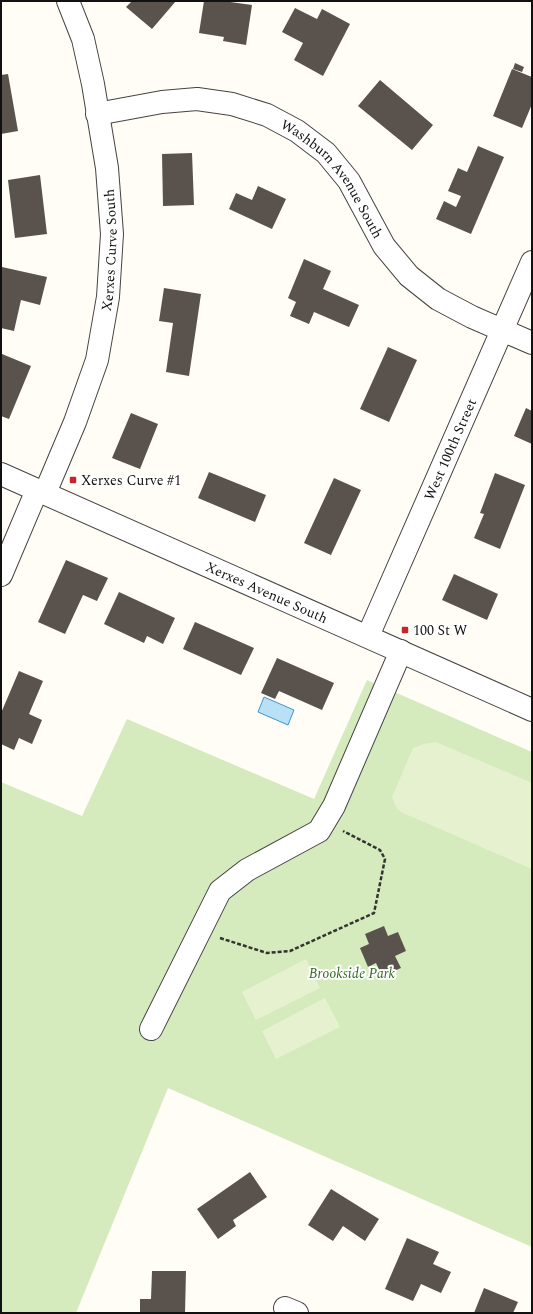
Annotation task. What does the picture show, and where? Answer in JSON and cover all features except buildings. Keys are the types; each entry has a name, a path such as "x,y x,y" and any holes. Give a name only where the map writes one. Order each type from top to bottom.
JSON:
{"street":[{"name":"Xerxes Curve South","path":"1,575 75,422 97,360 108,298 112,234 107,168 93,84 83,39 68,1"},
{"name":"Washburn Avenue South","path":"97,114 162,102 197,99 232,104 267,115 297,132 326,153 349,181 384,246 409,276 438,299 472,317 532,343"},
{"name":"West 100th Street","path":"368,636 532,262"},
{"name":"Xerxes Avenue South","path":"1,474 532,710"},
{"path":"151,1029 220,891 247,870 319,831 334,806 401,651"}],"path":[{"path":"200,931 267,953 290,951 374,914 385,859 380,850 324,822"}],"green space":[{"name":"Brookside Park","path":"367,680 532,752 532,1247 168,1088 76,1313 1,1313 1,782 82,816 127,719 314,799"},
{"path":"436,742 532,783 532,869 401,812 396,807 392,797 413,748"},
{"path":"306,959 320,988 256,1020 242,992"},
{"path":"325,998 340,1027 276,1059 262,1031"}],"water":[{"path":"264,697 294,710 288,725 258,712"}],"place":[{"name":"Xerxes Curve #1","path":"73,480"},
{"name":"100 St W","path":"405,630"}]}
